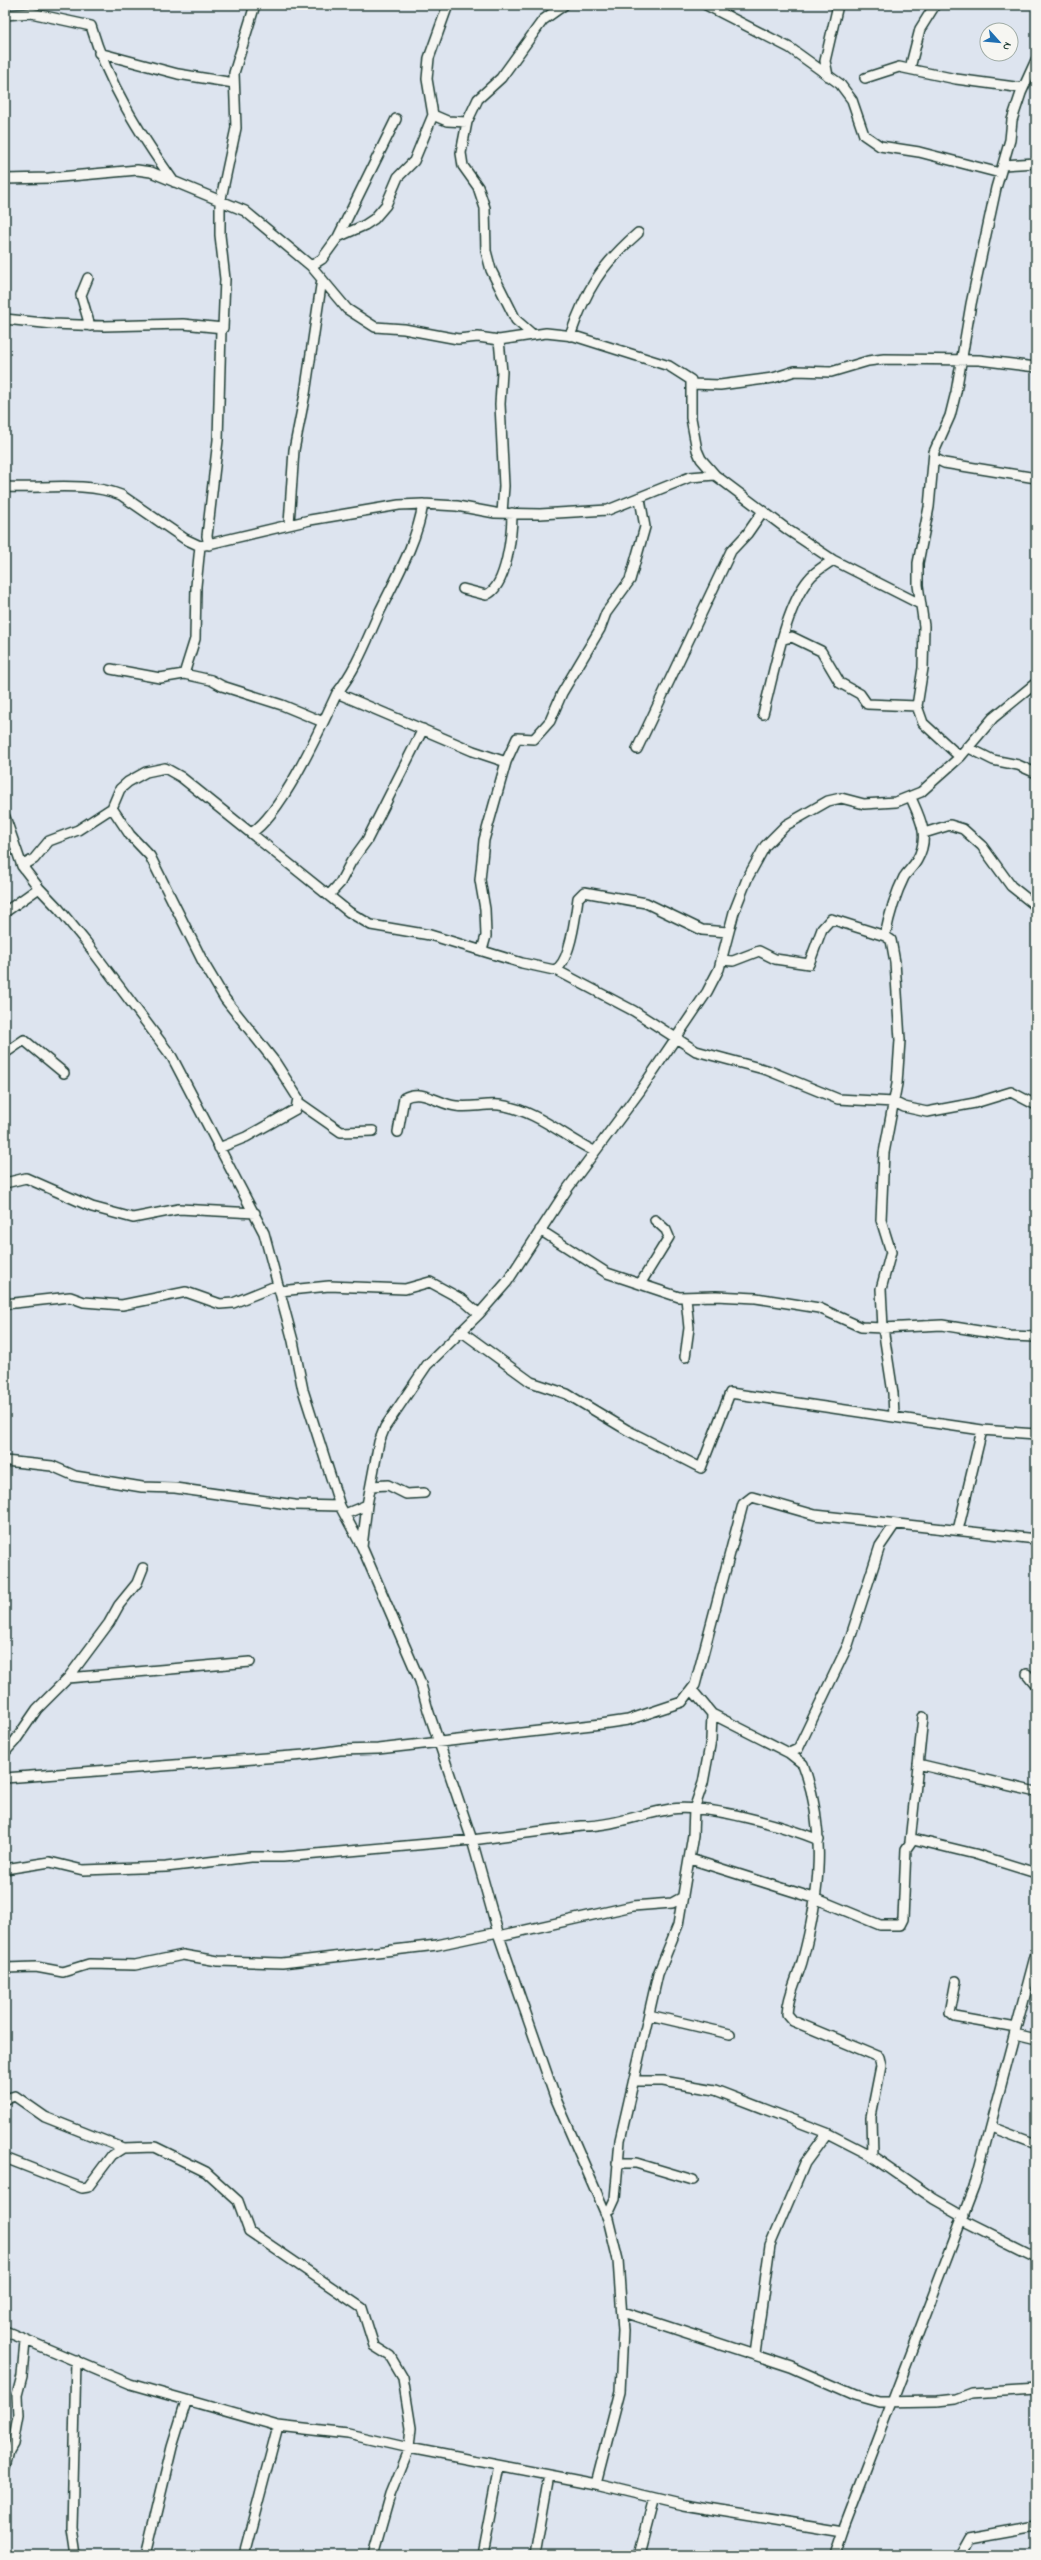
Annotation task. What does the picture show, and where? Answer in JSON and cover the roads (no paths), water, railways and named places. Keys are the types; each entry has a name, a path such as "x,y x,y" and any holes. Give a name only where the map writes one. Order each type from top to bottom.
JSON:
{"street":[{"path":"184,674 195,639 196,586 204,545 218,440 220,329 223,328 225,318 220,202 236,128 234,73 255,5"},
{"path":"338,237 365,225 386,204 398,177 414,161 433,115 427,79 429,58 448,5"},
{"path":"532,334 516,320 490,270 486,251 485,208 482,195 463,166 461,153 467,122 481,94 501,78 543,20 564,5"},
{"path":"706,5 776,40 840,84 852,100 864,135 880,146 1001,169 1036,163"},
{"path":"828,76 825,61 838,5"},
{"path":"910,68 920,29 935,5"},
{"path":"5,15 31,12 91,26 99,53 136,129 175,183"},
{"path":"99,53 178,74 234,83"},
{"path":"960,757 923,723 917,706 923,668 924,626 920,604 918,563 929,507 934,458 938,442 950,416 962,361 971,304 1012,120 1023,88 1036,60"},
{"path":"865,78 899,67 910,68 956,79 1023,88"},
{"path":"433,115 447,122 467,122"},
{"path":"311,266 322,259 338,237 396,119"},
{"path":"5,179 49,178 137,170 151,172 220,202 245,211 311,266 347,309 375,327 404,329 458,339 478,336 499,340 532,334 570,336 592,340 669,366 689,377 691,384 691,418 697,450 701,458 716,475 763,511 833,560 920,604"},
{"path":"570,336 578,313 601,270 614,254 638,234"},
{"path":"88,278 81,295 90,326"},
{"path":"289,524 294,450 306,386 322,279"},
{"path":"5,319 90,326 183,324 220,329"},
{"path":"509,338 516,320"},
{"path":"499,340 502,372 500,404 504,486 502,513"},
{"path":"691,384 720,385 774,378 795,371 831,372 868,360 884,359 979,360 1036,367"},
{"path":"934,458 944,463 1036,478"},
{"path":"932,472 944,463"},
{"path":"5,487 58,486 110,491 121,495 186,539 204,545 289,524 361,510 423,504 502,513 608,510 640,499 690,477 716,475"},
{"path":"482,950 486,936 485,909 480,880 484,864 484,840 506,762 517,738 534,739 550,720 562,694 600,629 606,614 624,591 635,566 645,527 640,499"},
{"path":"251,833 264,822 285,792 337,693 347,680 366,645 419,526 423,504"},
{"path":"637,749 731,551 747,534 763,511"},
{"path":"463,589 486,595 494,588 508,555 512,513"},
{"path":"763,714 790,617 808,579 833,560"},
{"path":"784,638 792,637 820,651 840,683 860,694 867,704 917,706"},
{"path":"110,669 160,678 184,674 211,680 222,686 282,705 323,722"},
{"path":"362,1546 367,1505 379,1442 388,1420 427,1364 487,1306 507,1282 540,1230 594,1151 640,1091 714,981 728,932 747,879 765,846 786,825 828,801 842,798 864,804 896,802 911,798 921,792 960,757 967,747 994,718 1036,683"},
{"path":"337,693 506,762"},
{"path":"329,895 340,883 351,862 367,840 423,729"},
{"path":"967,747 993,760 1018,765 1036,773"},
{"path":"22,866 34,858 49,841 78,830 112,808 120,789 128,782 146,772 165,768 174,772 329,895 348,912 371,925 430,935 522,963 556,970 634,1011 674,1039 696,1052 767,1070 838,1099 894,1102 904,1108 927,1112 974,1103 1010,1092 1036,1105"},
{"path":"885,936 890,914 905,877 920,854 924,833 923,826 911,798"},
{"path":"112,808 130,835 150,856 204,962 225,999 275,1062 297,1094 298,1102 296,1109 280,1119 219,1148"},
{"path":"5,816 22,866 86,942 172,1057 234,1179 255,1213 264,1233 279,1288 303,1390 340,1506 362,1546 420,1680 472,1840 498,1934 555,2097 605,2213 618,2260 624,2312 620,2391 596,2484"},
{"path":"924,833 950,826 967,832 982,846 1011,886 1036,906"},
{"path":"5,912 39,888"},
{"path":"556,970 561,965 568,949 578,898 584,892 646,903 702,930 728,932"},
{"path":"721,960 733,961 759,951 775,959 809,964 822,929 831,920 885,936 891,940 895,962 900,1040 894,1102 884,1153 881,1220 891,1252 881,1289 883,1328 893,1393 894,1417"},
{"path":"5,1053 24,1040 64,1073"},
{"path":"398,1132 404,1098 410,1094 427,1095 456,1106 483,1104 514,1109 555,1126 594,1151"},
{"path":"298,1102 341,1132 373,1131"},
{"path":"5,1183 26,1178 92,1207 133,1218 179,1209 255,1213"},
{"path":"640,1284 669,1237 666,1230 654,1220"},
{"path":"540,1230 607,1273 686,1298 716,1296 756,1298 819,1308 861,1327 883,1328 942,1325 1010,1336 1036,1337"},
{"path":"5,1304 70,1297 84,1302 122,1305 186,1292 220,1304 233,1303 279,1288 329,1286 405,1289 430,1282 463,1300 479,1314"},
{"path":"685,1357 689,1328 686,1298"},
{"path":"463,1300 487,1306"},
{"path":"461,1331 531,1382 567,1394 627,1430 701,1468 730,1393 982,1430 1036,1434"},
{"path":"958,1530 982,1430"},
{"path":"5,1461 52,1466 75,1476 142,1487 175,1488 295,1505 340,1506"},
{"path":"371,1486 388,1485 406,1494 424,1493"},
{"path":"5,1778 440,1743 628,1720 682,1702 693,1691 746,1500 752,1497 760,1498 815,1515 1036,1539"},
{"path":"345,1514 367,1505"},
{"path":"788,1754 798,1749 848,1645 880,1546 895,1524"},
{"path":"5,1752 15,1742 37,1709 68,1678 109,1623 119,1605 137,1583 143,1568"},
{"path":"68,1678 250,1662"},
{"path":"1027,1674 1036,1684"},
{"path":"693,1691 712,1714 788,1754 803,1764"},
{"path":"605,2213 610,2210 615,2199 620,2140 658,1974 674,1936 681,1910 690,1859 694,1809 703,1783 711,1740 712,1714"},
{"path":"690,1859 817,1899 880,1925 900,1925 904,1914 905,1862 910,1842 923,1717"},
{"path":"798,1749 803,1764 819,1840 817,1899 802,1963 790,1995 787,2014 793,2021 879,2057 881,2066 871,2117 872,2156"},
{"path":"918,1764 1036,1792"},
{"path":"5,1869 50,1862 82,1870 166,1867 250,1857 283,1857 472,1840 582,1826 597,1826 672,1809 694,1809 785,1826 819,1840"},
{"path":"910,1842 913,1839 925,1840 1036,1873"},
{"path":"5,1968 36,1967 63,1972 89,1964 135,1965 183,1955 218,1961 282,1963 425,1946 498,1934 633,1906 672,1903 683,1897"},
{"path":"672,1903 681,1910"},
{"path":"834,2555 963,2218 991,2127 1036,1953"},
{"path":"956,1981 950,2013 955,2017 1015,2032 1036,2040"},
{"path":"649,2015 730,2034"},
{"path":"634,2081 663,2081 715,2090 827,2133 872,2156 963,2218 1036,2258"},
{"path":"5,2099 15,2096 45,2117 123,2148 155,2147 206,2172 238,2202 249,2231 362,2308 374,2346 390,2356 403,2378 410,2428 409,2448 390,2495 372,2555"},
{"path":"991,2127 1036,2144"},
{"path":"755,2354 770,2245 805,2163 827,2133"},
{"path":"5,2158 82,2188 88,2187 112,2155 123,2148"},
{"path":"617,2163 636,2163 693,2180"},
{"path":"624,2312 755,2354 791,2367 855,2395 893,2403 955,2399 970,2393 1036,2389"},
{"path":"5,2331 25,2341 76,2360 130,2384 186,2402 278,2426 348,2434 409,2448 596,2484 684,2505 843,2531"},
{"path":"5,2467 9,2451 13,2444 18,2416 17,2395 22,2376 25,2341"},
{"path":"76,2360 72,2528 76,2555"},
{"path":"146,2555 172,2447 186,2402"},
{"path":"244,2555 278,2426"},
{"path":"482,2555 499,2466"},
{"path":"535,2555 549,2475"},
{"path":"639,2555 654,2498"},
{"path":"959,2555 969,2537 1036,2525"}]}
